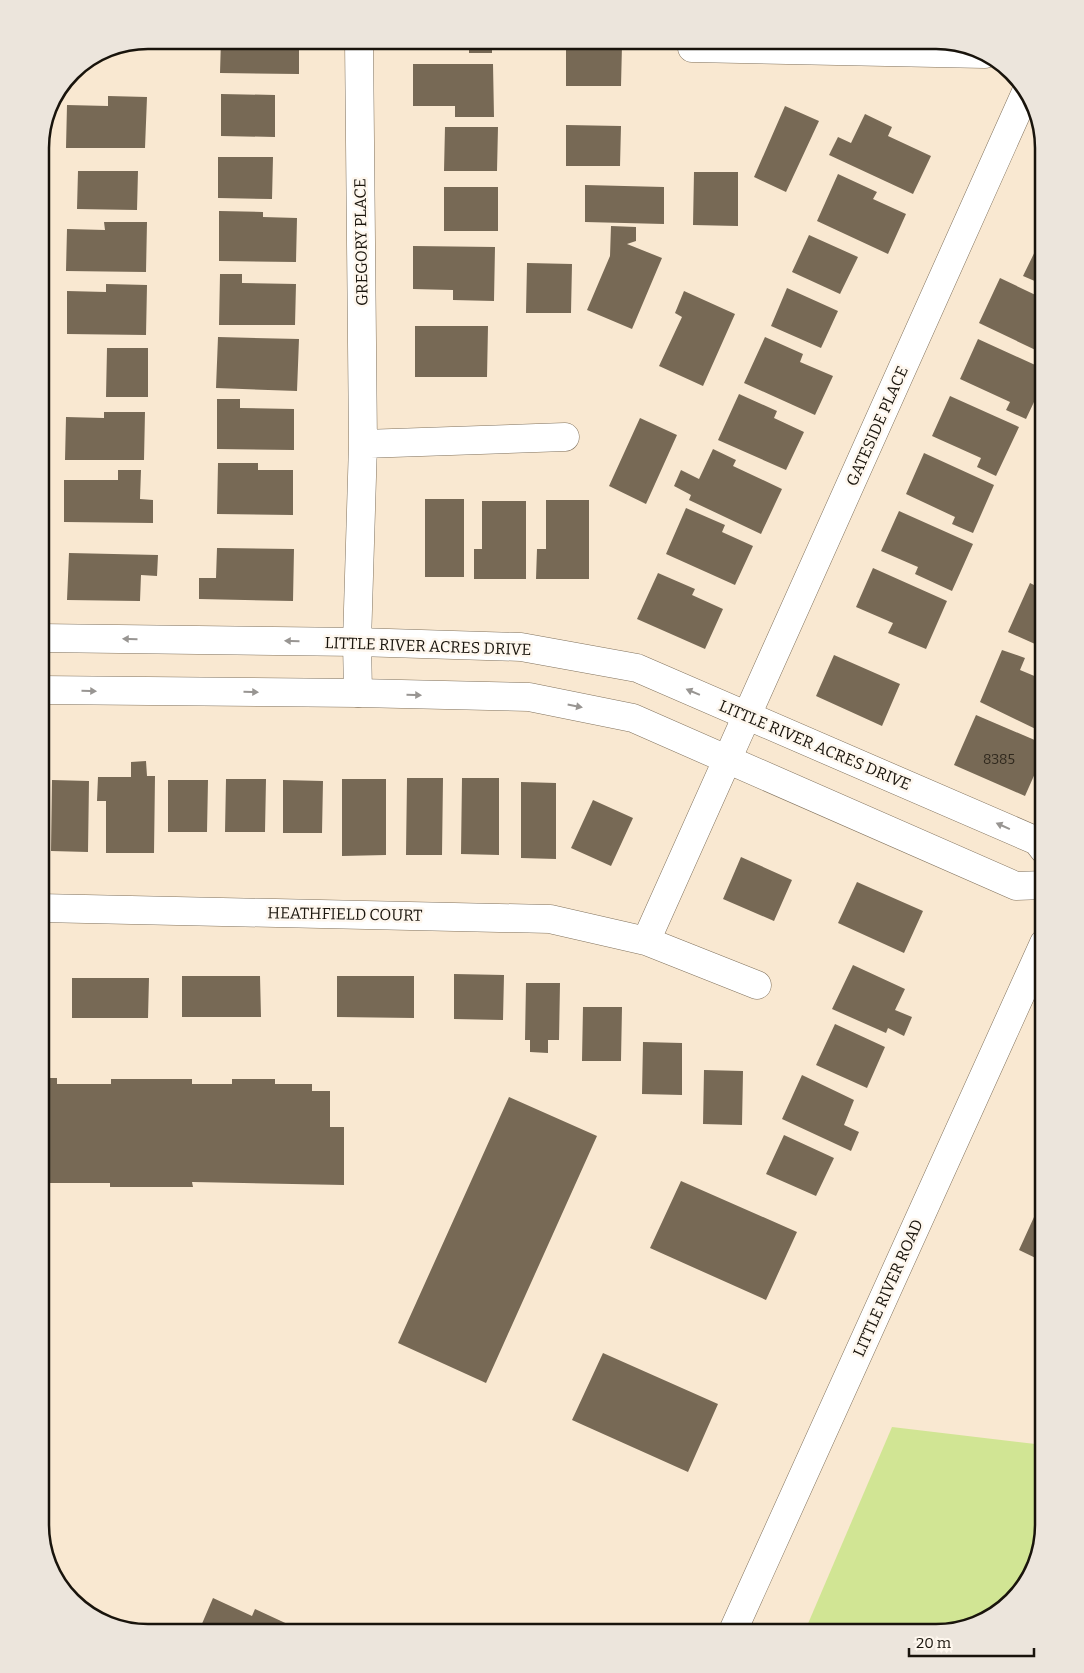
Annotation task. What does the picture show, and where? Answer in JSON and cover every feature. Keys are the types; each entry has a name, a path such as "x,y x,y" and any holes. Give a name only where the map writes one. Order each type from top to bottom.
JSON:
{"street":[{"name":"GREGORY PLACE","path":"358,693 357,642 362,444 359,49"},
{"path":"741,49 966,54"},
{"name":"GATESIDE PLACE","path":"728,760 1023,100"},
{"path":"362,444 565,437"},
{"name":"LITTLE RIVER ACRES DRIVE","path":"49,638 357,642 522,647 637,668 1035,840"},
{"path":"49,690 358,693 528,697 633,718 1016,886 1035,885"},
{"path":"646,941 728,760"},
{"name":"HEATHFIELD COURT","path":"49,908 550,919 646,941 757,985"},
{"name":"LITTLE RIVER ROAD","path":"736,1624 1035,963"}],"green space":[{"path":"892,1427 1035,1444 1035,1526 1032,1551 1022,1575 1002,1600 980,1614 949,1623 808,1624"}],"building":[{"path":"221,49 299,49 299,74 220,73"},
{"path":"469,49 492,49 492,53 469,53"},
{"path":"566,49 622,49 621,86 566,86"},
{"path":"413,64 493,64 494,117 455,117 455,106 413,106"},
{"path":"221,94 275,95 275,137 221,136"},
{"path":"108,96 147,97 145,148 66,148 67,105 108,106"},
{"path":"785,106 819,121 786,192 754,177"},
{"path":"865,114 892,127 888,136 931,156 913,194 829,155 838,137 851,143"},
{"path":"566,125 621,126 620,166 566,166"},
{"path":"445,127 498,127 497,171 444,171"},
{"path":"218,157 273,157 272,199 218,198"},
{"path":"78,171 138,171 137,210 77,209"},
{"path":"694,172 738,172 738,226 693,225"},
{"path":"838,174 877,192 873,199 906,214 888,254 817,221"},
{"path":"585,185 664,187 664,224 585,222"},
{"path":"444,187 498,187 498,231 444,231"},
{"path":"219,211 263,212 263,217 297,218 296,262 219,261"},
{"path":"104,222 147,222 146,272 66,271 67,229 105,230"},
{"path":"611,226 636,227 636,241 627,244 662,258 632,329 587,310 610,256"},
{"path":"809,235 858,257 840,294 792,272"},
{"path":"413,246 495,247 494,301 453,300 453,290 413,289"},
{"path":"1035,251 1035,281 1023,276"},
{"path":"527,263 572,264 571,313 526,313"},
{"path":"220,274 242,274 242,283 296,284 295,325 219,325"},
{"path":"1000,278 1035,295 1035,350 979,323"},
{"path":"106,284 147,285 146,335 67,334 67,291 106,292"},
{"path":"787,288 838,311 821,348 771,326"},
{"path":"684,291 735,314 703,386 659,366 682,317 675,313"},
{"path":"415,326 488,326 487,377 415,377"},
{"path":"218,337 299,339 297,391 216,388"},
{"path":"765,337 803,354 800,362 833,376 815,415 744,383"},
{"path":"978,339 1035,365 1035,402 1026,419 1006,410 1010,402 960,379"},
{"path":"107,348 148,348 148,397 106,397"},
{"path":"739,394 777,411 774,418 804,432 786,470 718,440"},
{"path":"950,396 1019,427 996,476 977,467 981,458 932,436"},
{"path":"217,399 240,399 240,408 294,409 294,450 217,449"},
{"path":"104,412 145,412 144,460 65,460 66,417 104,418"},
{"path":"640,418 677,435 646,504 609,486"},
{"path":"713,449 736,460 733,466 782,489 761,534 689,500 691,495 674,486 681,470 699,479"},
{"path":"924,453 994,485 973,533 952,524 955,517 906,494"},
{"path":"218,463 258,463 258,470 293,470 293,515 217,514"},
{"path":"118,470 141,470 140,499 153,500 153,523 64,522 64,480 118,480"},
{"path":"425,499 464,499 464,577 425,577"},
{"path":"546,500 589,500 589,579 536,579 537,549 546,549"},
{"path":"482,501 526,501 526,579 474,579 474,549 482,549"},
{"path":"686,508 725,525 722,532 753,546 735,585 666,554"},
{"path":"899,511 973,544 952,591 915,574 918,567 881,551"},
{"path":"217,548 294,549 293,601 199,599 199,578 216,578"},
{"path":"69,553 158,555 157,576 141,575 140,601 67,600"},
{"path":"873,568 947,601 926,649 888,633 893,623 856,607"},
{"path":"658,573 695,589 692,595 723,609 705,649 637,619"},
{"path":"1030,583 1035,586 1035,644 1008,632"},
{"path":"1002,650 1025,658 1020,670 1035,676 1035,729 980,702"},
{"path":"834,655 900,684 882,726 816,696"},
{"path":"976,715 1035,740 1035,773 1025,796 954,765"},
{"path":"146,761 147,776 155,776 154,853 106,853 106,801 97,801 98,777 131,777 131,762"},
{"path":"407,778 443,778 442,855 406,855"},
{"path":"462,778 499,778 499,855 461,854"},
{"path":"226,779 266,779 265,832 225,832"},
{"path":"342,779 386,779 386,855 342,856"},
{"path":"52,780 89,781 88,852 51,851"},
{"path":"168,780 208,780 207,832 168,832"},
{"path":"283,780 323,781 322,833 283,833"},
{"path":"521,782 556,783 556,859 521,858"},
{"path":"593,800 633,818 611,866 571,848"},
{"path":"741,857 792,880 774,921 723,899"},
{"path":"857,882 923,911 904,953 838,923"},
{"path":"853,965 905,989 895,1010 912,1017 904,1036 888,1028 886,1033 832,1009"},
{"path":"454,974 504,975 503,1020 454,1019"},
{"path":"182,976 260,976 261,1017 182,1017"},
{"path":"337,976 414,976 414,1018 337,1017"},
{"path":"72,978 149,978 148,1018 72,1018"},
{"path":"526,983 560,983 559,1040 548,1040 548,1053 530,1052 530,1040 525,1040"},
{"path":"583,1007 622,1007 621,1061 582,1061"},
{"path":"835,1024 885,1047 867,1088 816,1065"},
{"path":"643,1042 682,1043 682,1095 642,1094"},
{"path":"704,1070 743,1071 742,1125 703,1124"},
{"path":"802,1075 854,1100 844,1125 859,1132 851,1151 782,1119"},
{"path":"49,1078 57,1078 57,1084 111,1084 111,1079 192,1079 192,1084 232,1084 232,1079 275,1079 275,1084 312,1084 312,1091 330,1091 330,1127 344,1127 344,1185 192,1182 193,1187 110,1187 110,1183 49,1183"},
{"path":"509,1097 597,1136 486,1383 398,1343"},
{"path":"784,1135 834,1158 816,1196 766,1174"},
{"path":"681,1181 797,1232 766,1300 650,1248"},
{"path":"1035,1215 1035,1258 1019,1250"},
{"path":"603,1353 718,1404 688,1472 572,1420"},
{"path":"213,1598 252,1616 255,1609 288,1624 202,1624"}]}
